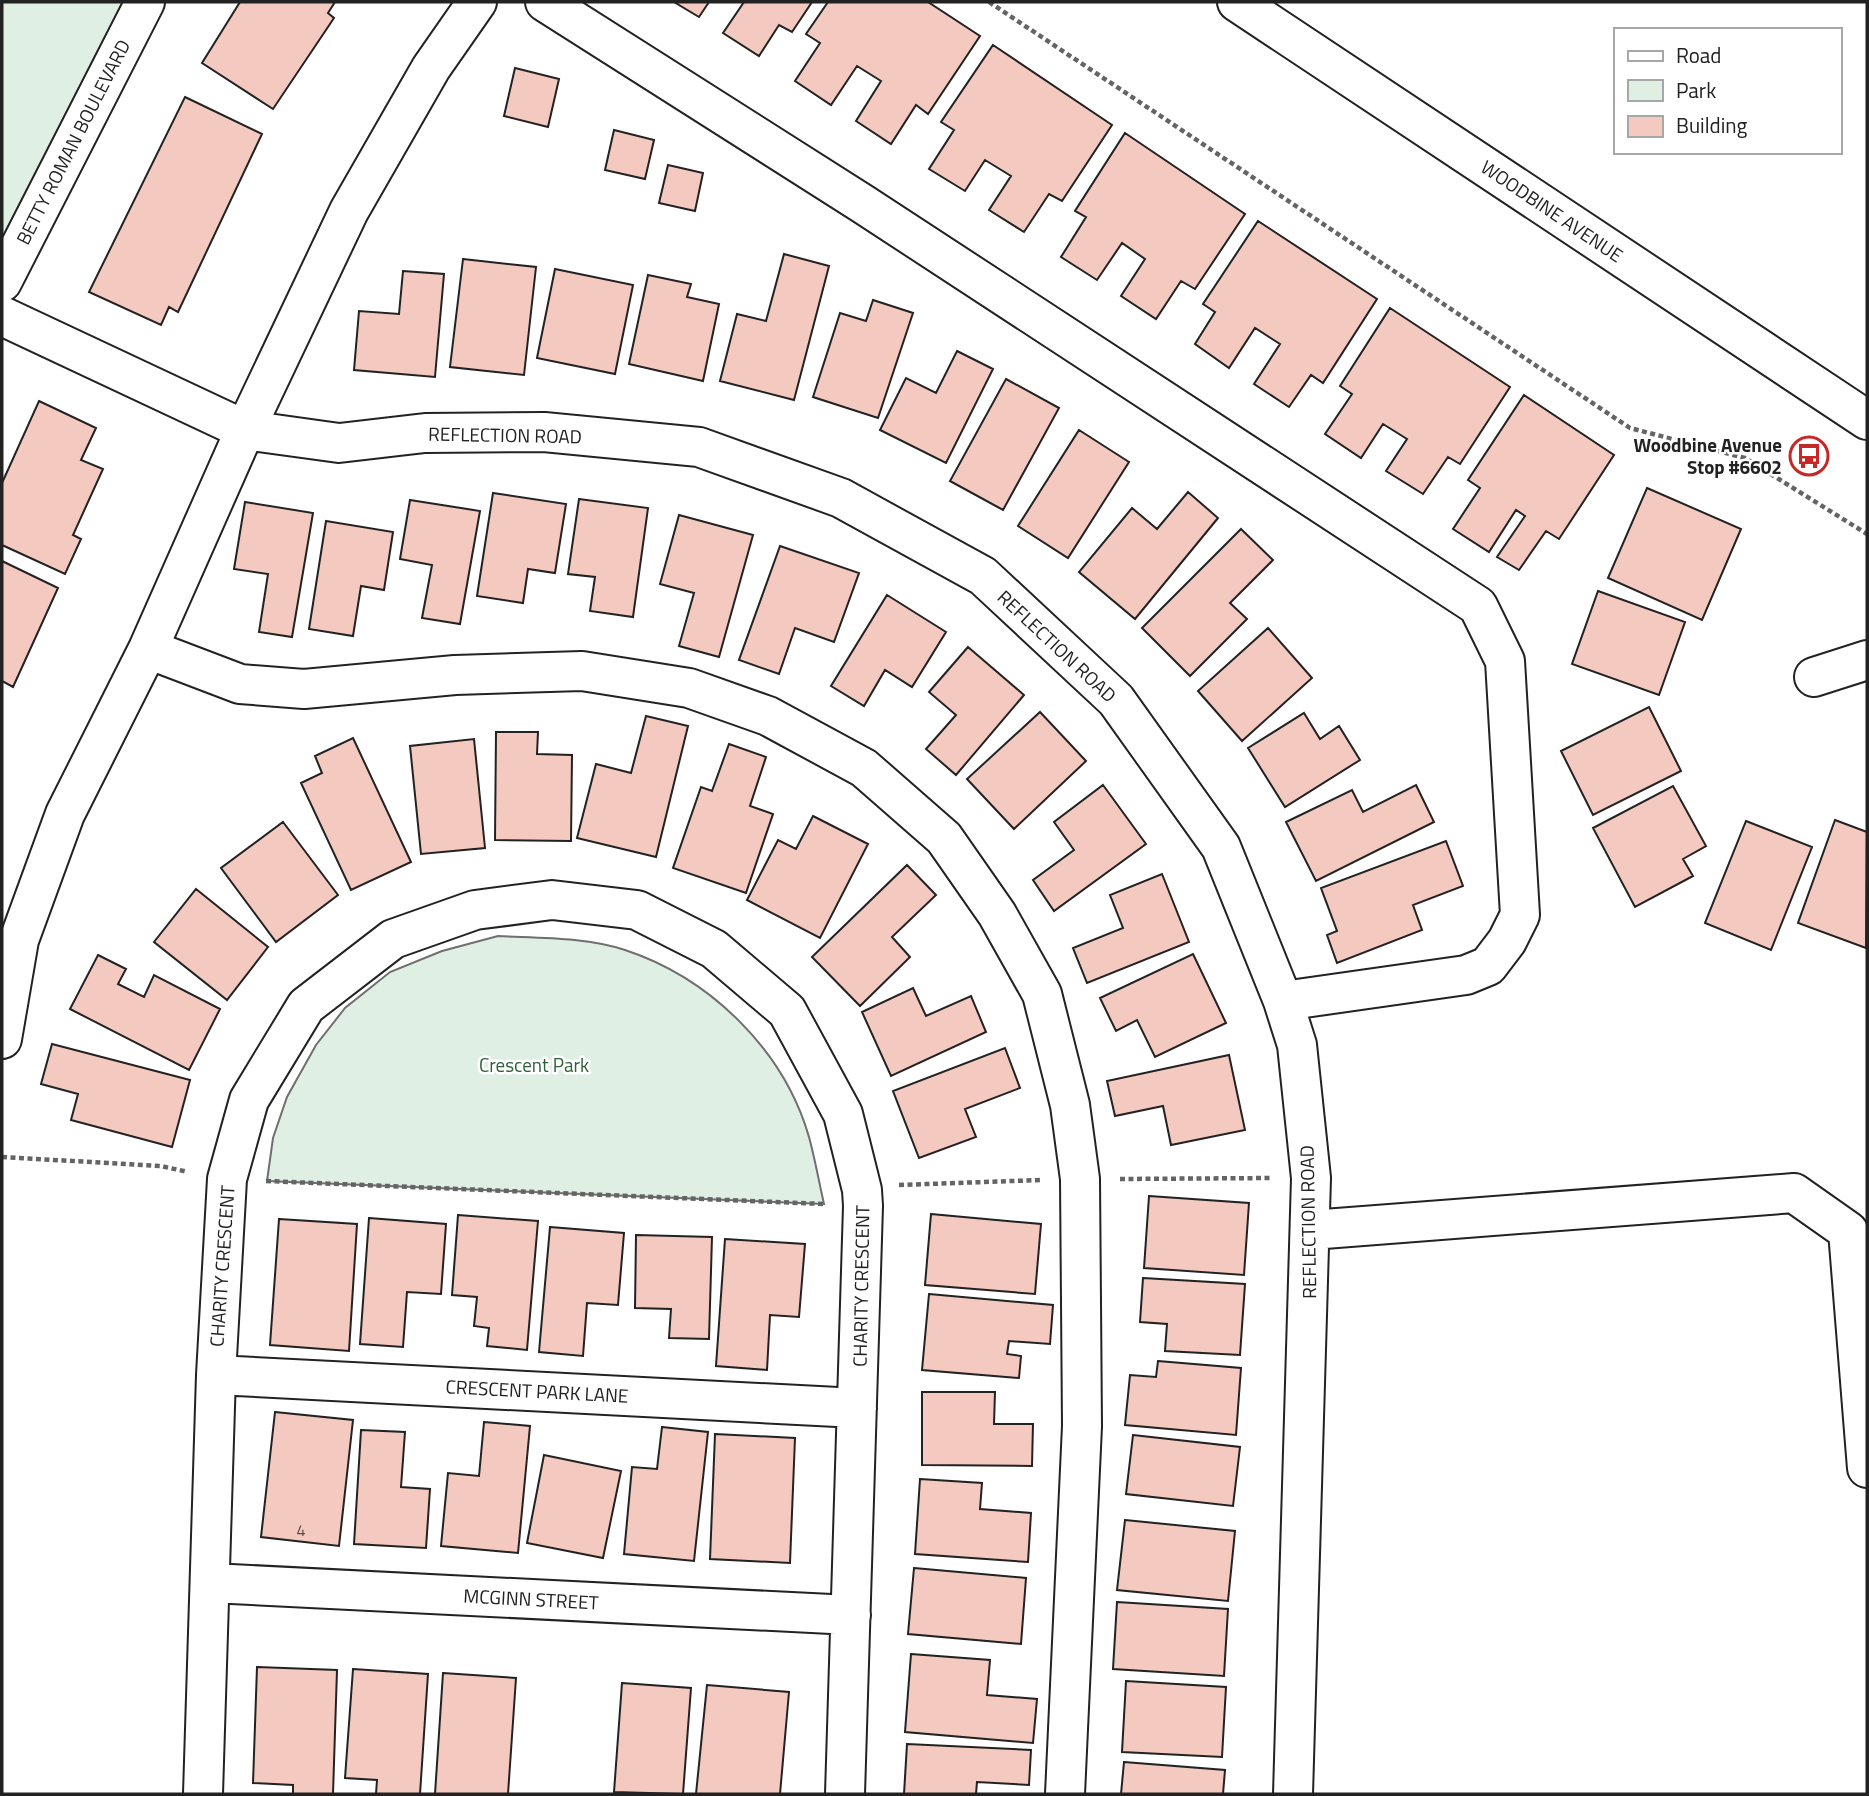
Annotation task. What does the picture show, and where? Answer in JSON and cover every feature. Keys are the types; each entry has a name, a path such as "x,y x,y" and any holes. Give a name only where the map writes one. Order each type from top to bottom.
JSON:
{"street":[{"name":"BETTY ROMAN BOULEVARD","path":"2,282 145,2"},
{"path":"2,1039 19,940 65,814 148,649 245,430 349,211 431,68 477,2"},
{"path":"545,2 863,204 1478,606 1505,661 1520,915 1507,941 1488,966 1466,975 1283,1002"},
{"name":"WOODBINE AVENUE","path":"1237,2 1867,420"},
{"name":"REFLECTION ROAD","path":"2,316 245,430 340,443 425,433 544,432 699,447 841,498 983,576 1116,700 1221,847 1283,1002 1297,1045 1311,1178 1311,1230 1293,1794"},
{"path":"148,649 240,684 304,690 455,675 582,671 689,688 768,716 864,768 944,838 997,914 1042,995 1070,1105 1080,1179 1082,1426 1065,1794"},
{"path":"1814,677 1867,660"},
{"name":"CHARITY CRESCENT","path":"203,1794 216,1375 227,1179 249,1100 306,1006 393,939 475,910 552,900 637,910 715,949 787,1011 843,1114 862,1190 863,1206 845,1794"},
{"path":"1311,1230 1794,1193 1848,1231 1867,1468"},
{"name":"CRESCENT PARK LANE","path":"216,1375 858,1409"},
{"name":"MCGINN STREET","path":"211,1583 851,1615"}],"path":[{"path":"989,2 1630,428 1745,458 1867,534"},
{"path":"2,1157 160,1166 227,1179 863,1206"}],"green space":[{"path":"2,2 145,2 2,282"},
{"name":"Crescent Park","path":"498,936 579,940 625,950 686,979 714,999 740,1021 782,1075 809,1137 824,1204 267,1181 273,1138 287,1097 316,1045 345,1008 390,972 442,951"}],"building":[{"path":"240,2 335,2 328,13 334,18 273,109 202,63"},
{"path":"674,2 709,2 699,17"},
{"path":"744,2 812,2 792,32 779,25 759,56 723,33"},
{"path":"828,2 928,2 980,36 928,114 916,105 891,144 856,121 881,81 857,66 831,105 795,81 820,43 806,34"},
{"path":"993,45 1112,125 1062,201 1049,194 1024,232 989,210 1011,176 985,160 965,191 929,169 954,130 941,122"},
{"path":"515,68 559,79 548,127 504,116"},
{"path":"185,97 262,134 178,312 169,307 161,325 89,292"},
{"path":"614,130 654,140 645,179 605,170"},
{"path":"1125,133 1245,214 1195,289 1181,281 1156,319 1121,296 1145,259 1122,243 1097,280 1061,257 1086,217 1075,211"},
{"path":"668,165 703,173 695,211 659,203"},
{"path":"1258,221 1377,299 1323,383 1311,375 1289,407 1254,384 1280,344 1255,328 1229,368 1195,344 1215,312 1203,304"},
{"path":"784,254 829,266 794,400 720,381 737,314 766,321"},
{"path":"463,259 536,267 524,375 450,367"},
{"path":"555,269 633,285 615,374 537,358"},
{"path":"403,271 444,274 435,377 354,370 359,311 399,314"},
{"path":"648,275 691,284 687,297 719,304 703,381 629,364"},
{"path":"873,300 913,313 878,418 813,397 840,313 866,321"},
{"path":"1390,308 1510,387 1460,464 1448,457 1423,494 1386,471 1407,439 1383,424 1361,458 1325,434 1352,394 1340,386"},
{"path":"957,351 993,369 946,463 880,430 906,378 936,393"},
{"path":"1006,379 1059,408 1003,510 950,481"},
{"path":"1524,395 1614,455 1559,539 1546,531 1519,570 1497,557 1525,516 1516,510 1489,552 1453,529 1480,488 1468,480"},
{"path":"39,401 96,428 81,460 103,469 73,535 81,539 65,574 2,545 2,483"},
{"path":"1079,430 1129,462 1068,558 1018,526"},
{"path":"1647,488 1741,529 1702,620 1608,578"},
{"path":"1188,492 1218,518 1135,619 1079,572 1132,508 1157,529"},
{"path":"493,493 566,504 555,573 528,569 523,603 477,596"},
{"path":"579,499 648,508 633,617 590,611 595,577 568,574"},
{"path":"410,500 480,511 460,624 422,618 432,565 400,559"},
{"path":"245,502 313,513 292,637 259,632 268,574 234,569"},
{"path":"679,515 753,535 719,657 679,646 694,593 660,584"},
{"path":"326,521 393,532 384,590 361,586 353,636 309,629"},
{"path":"1241,529 1273,560 1230,603 1247,619 1190,676 1142,628"},
{"path":"780,546 859,573 834,642 795,628 779,674 739,660"},
{"path":"2,561 58,588 13,687 2,681"},
{"path":"1598,591 1685,622 1659,695 1572,664"},
{"path":"887,595 946,632 912,687 885,670 864,706 831,686"},
{"path":"1268,628 1312,678 1242,741 1198,691"},
{"path":"968,647 1024,695 956,775 926,749 956,715 929,692"},
{"path":"1649,707 1681,771 1593,815 1561,751"},
{"path":"1040,712 1086,761 1014,829 967,779"},
{"path":"1304,713 1320,739 1339,726 1360,760 1285,807 1248,748"},
{"path":"646,716 688,726 656,857 577,838 596,764 631,773"},
{"path":"496,732 538,732 537,754 572,755 571,841 495,840"},
{"path":"353,738 411,862 351,890 301,783 322,773 315,756"},
{"path":"474,739 485,848 421,854 410,746"},
{"path":"729,744 766,757 750,806 773,814 746,893 673,868 701,787 712,791"},
{"path":"1103,785 1146,844 1054,911 1033,880 1074,850 1054,822"},
{"path":"1416,785 1434,822 1316,881 1286,822 1352,790 1363,812"},
{"path":"1673,786 1706,846 1683,859 1693,876 1635,907 1593,828"},
{"path":"813,816 868,844 820,938 747,900 778,840 796,849"},
{"path":"1835,820 1867,832 1866,948 1798,923"},
{"path":"1746,821 1812,847 1771,950 1705,923"},
{"path":"283,822 338,895 276,942 221,868"},
{"path":"1446,841 1463,886 1413,905 1422,930 1337,963 1327,935 1337,931 1321,888"},
{"path":"907,865 936,895 892,937 910,957 860,1006 812,957"},
{"path":"1162,874 1189,942 1087,983 1073,948 1123,928 1110,895"},
{"path":"196,889 268,947 227,1000 154,942"},
{"path":"1193,954 1226,1023 1155,1057 1137,1020 1116,1031 1100,998"},
{"path":"98,955 126,969 118,984 144,997 154,975 220,1009 189,1070 70,1009"},
{"path":"913,988 926,1016 971,996 986,1032 891,1076 862,1012"},
{"path":"52,1044 190,1080 172,1147 71,1120 78,1094 41,1084"},
{"path":"1005,1048 1020,1088 965,1109 976,1137 919,1158 893,1091"},
{"path":"1229,1055 1245,1130 1171,1145 1163,1106 1115,1116 1107,1081"},
{"path":"1149,1196 1249,1203 1244,1275 1144,1268"},
{"path":"931,1214 1041,1224 1035,1294 925,1285"},
{"path":"458,1215 538,1221 527,1350 487,1346 489,1328 474,1326 477,1297 452,1295"},
{"path":"369,1218 446,1224 441,1294 407,1292 403,1347 360,1344"},
{"path":"279,1219 357,1224 349,1351 270,1345"},
{"path":"550,1227 624,1233 618,1305 587,1303 583,1356 539,1352"},
{"path":"636,1235 712,1237 709,1339 669,1338 671,1309 635,1308"},
{"path":"725,1239 805,1244 799,1317 770,1315 767,1370 716,1366"},
{"path":"1143,1278 1245,1284 1240,1355 1165,1351 1167,1324 1140,1322"},
{"path":"929,1294 1053,1305 1050,1344 1009,1341 1007,1354 1021,1356 1019,1378 922,1370"},
{"path":"1158,1361 1241,1368 1236,1435 1125,1425 1130,1375 1156,1377"},
{"path":"922,1392 995,1392 994,1424 1033,1424 1032,1466 922,1465"},
{"path":"275,1412 353,1420 339,1546 261,1537"},
{"path":"484,1422 530,1426 518,1553 441,1546 448,1473 479,1476"},
{"path":"662,1427 708,1432 694,1561 624,1554 632,1467 657,1469"},
{"path":"361,1430 405,1432 401,1487 430,1489 426,1548 354,1544"},
{"path":"715,1434 795,1438 790,1563 710,1559"},
{"path":"1133,1435 1240,1447 1233,1506 1126,1494"},
{"path":"544,1455 621,1471 603,1558 527,1543"},
{"path":"920,1479 982,1483 980,1509 1031,1513 1028,1562 915,1554"},
{"path":"1125,1520 1235,1531 1228,1601 1117,1590"},
{"path":"914,1568 1026,1578 1021,1644 908,1634"},
{"path":"1117,1602 1228,1609 1224,1676 1113,1669"},
{"path":"911,1654 990,1660 987,1695 1037,1699 1033,1743 905,1732"},
{"path":"257,1667 337,1670 333,1794 293,1794 293,1785 253,1783"},
{"path":"353,1669 428,1674 420,1794 376,1794 377,1780 345,1778"},
{"path":"443,1673 516,1678 508,1794 435,1794"},
{"path":"1126,1681 1226,1687 1222,1757 1122,1752"},
{"path":"622,1683 691,1688 683,1794 614,1792"},
{"path":"707,1685 789,1692 780,1794 696,1794"},
{"path":"907,1744 1031,1750 1029,1785 977,1782 976,1794 904,1794"},
{"path":"1124,1762 1225,1770 1223,1794 1121,1794"}],"place":[{"name":"Woodbine Avenue Stop #6602","path":"1809,456"}]}
